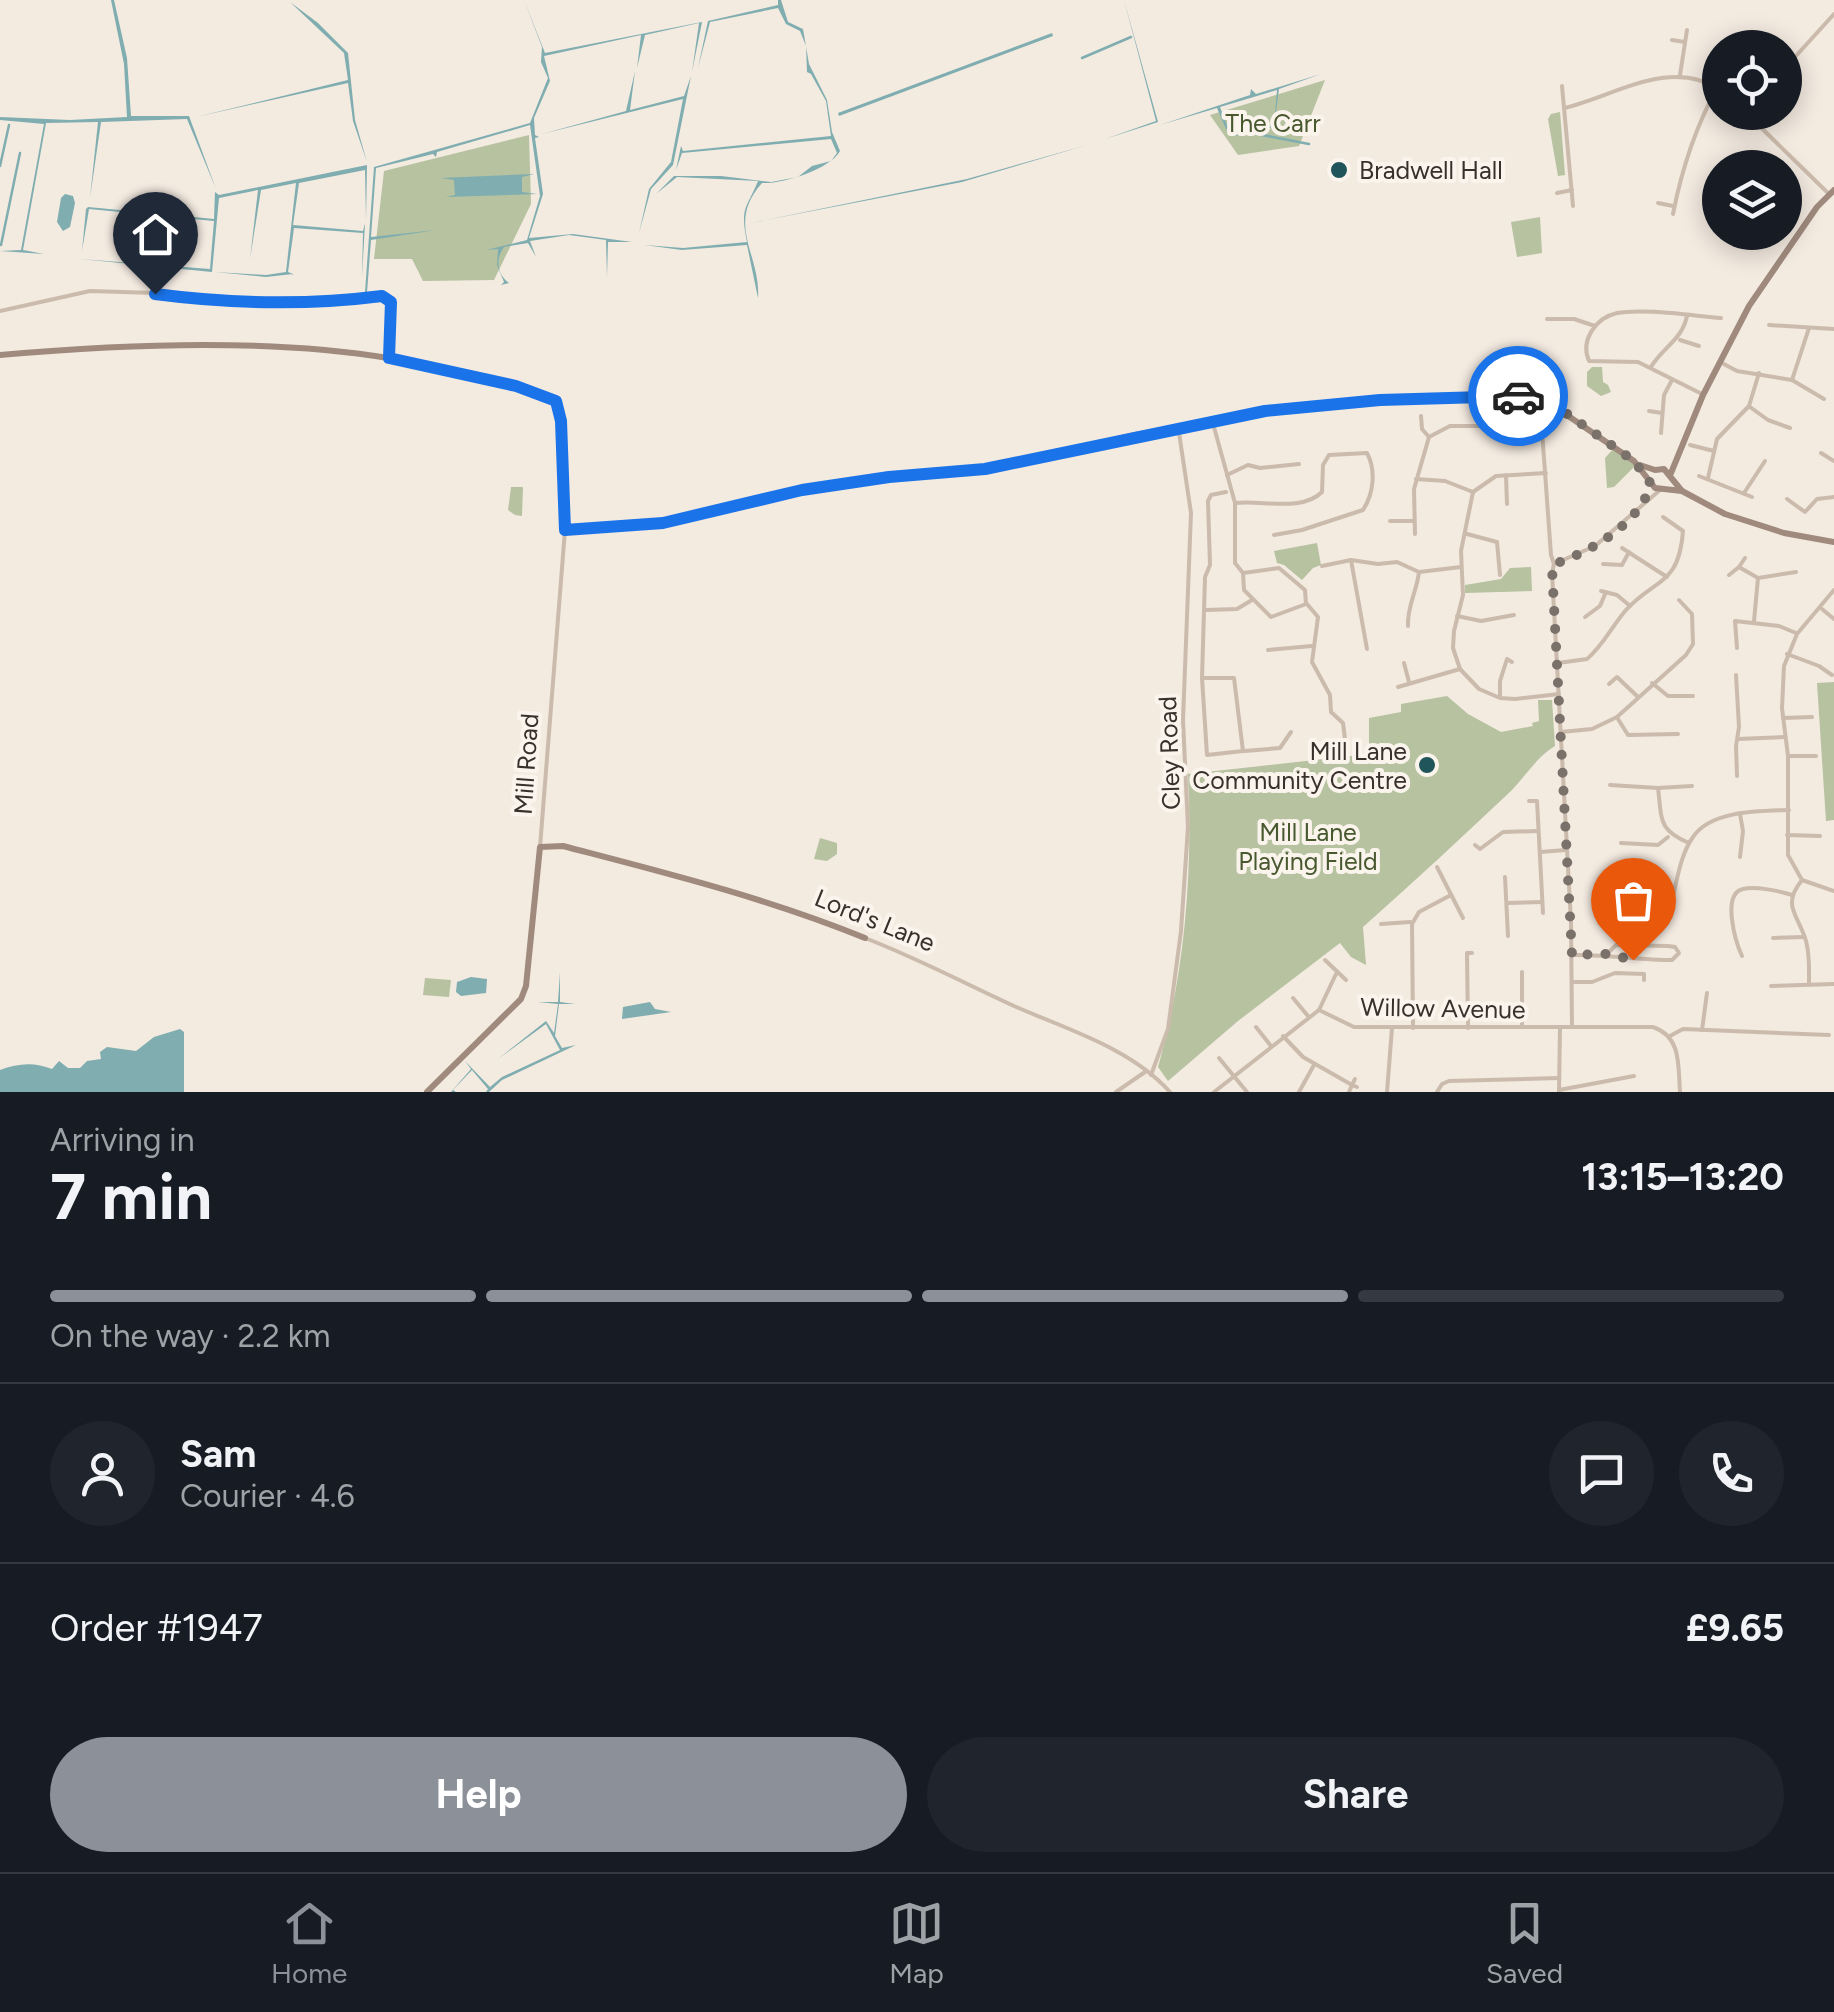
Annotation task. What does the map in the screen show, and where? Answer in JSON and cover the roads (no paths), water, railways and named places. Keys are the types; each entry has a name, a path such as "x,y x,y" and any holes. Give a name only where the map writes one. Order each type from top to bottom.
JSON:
{"street":[{"path":"1802,51 1833,19"},
{"path":"1680,75 1686,30"},
{"path":"1672,40 1685,42"},
{"path":"1564,108 1659,78 1680,75 1702,81"},
{"path":"1562,86 1574,206"},
{"path":"1674,214 1687,155 1702,117"},
{"path":"1554,564 1595,546 1647,499 1664,489 1686,445 1704,395 1755,296 1832,192 1764,130"},
{"path":"1557,193 1572,190"},
{"path":"1658,203 1675,206"},
{"path":"0,311 90,291 238,304 330,303 382,296 391,302 389,358 306,349 178,345 0,355"},
{"path":"1704,395 1651,366 1629,360 1589,361 1586,346 1595,326 1616,313 1722,318"},
{"path":"1651,366 1678,339 1686,316"},
{"path":"1547,319 1574,318 1595,326"},
{"path":"1769,325 1834,329"},
{"path":"1792,380 1809,328"},
{"path":"1678,339 1699,346"},
{"name":"Mill Road","path":"389,358 516,386 556,401 561,421 565,530 526,986 521,999 427,1092"},
{"path":"1720,362 1738,370 1792,380 1824,400"},
{"path":"1708,478 1718,440 1749,406 1760,374"},
{"path":"1661,433 1664,395 1672,378"},
{"path":"565,530 663,523 802,490 985,469 1265,411 1380,400 1539,398 1639,465 1651,481 1664,489 1682,490 1744,522 1834,542"},
{"path":"1749,406 1768,420 1790,428"},
{"path":"1650,411 1662,412"},
{"path":"1421,416 1422,429 1429,438"},
{"path":"1212,420 1235,503 1235,563 1243,573 1242,586 1272,617 1306,604"},
{"path":"1549,422 1542,420 1554,564 1572,1027"},
{"name":"Cley Road","path":"1149,1073 1158,1063 1168,1030 1182,930 1188,827 1183,720 1191,513 1178,426"},
{"path":"1415,534 1416,479 1429,438 1450,426 1489,426"},
{"path":"1647,499 1657,469 1686,445 1700,444 1714,450"},
{"path":"1235,503 1310,502 1322,492 1323,465 1329,455 1368,453 1372,490 1363,510 1274,535"},
{"path":"1822,453 1834,461"},
{"path":"1263,459 1265,468"},
{"path":"1744,492 1765,461"},
{"path":"1226,476 1248,465 1265,468 1299,464"},
{"path":"1639,465 1671,475 1682,490"},
{"path":"1546,473 1506,475 1486,481 1473,492 1453,648 1460,669 1479,689 1514,700 1560,694"},
{"path":"1506,475 1507,504"},
{"path":"1699,476 1752,496"},
{"path":"1416,479 1445,481 1473,492"},
{"path":"1226,492 1208,497 1210,565 1205,577 1202,678 1207,756 1280,748"},
{"path":"1805,512 1817,499 1834,497"},
{"path":"1787,499 1811,517"},
{"path":"1664,517 1684,531 1693,532"},
{"path":"1390,522 1414,521"},
{"path":"1558,663 1587,659 1630,606 1657,588 1677,563 1684,531"},
{"path":"1465,533 1498,542 1500,575"},
{"path":"1603,564 1622,565 1627,549 1667,577"},
{"path":"1729,575 1745,558"},
{"path":"1322,566 1351,560 1405,563 1419,572 1462,567"},
{"path":"1351,560 1367,649"},
{"path":"1243,573 1274,567 1305,590 1306,604 1318,617 1312,662 1330,694 1331,712 1343,723 1344,739"},
{"path":"1739,567 1758,578 1796,572"},
{"path":"1408,626 1409,604 1419,572"},
{"path":"1754,621 1758,578"},
{"path":"1834,590 1797,634 1787,654 1782,683 1791,865 1802,880 1834,891"},
{"path":"1585,617 1600,606 1603,592 1617,595 1630,606"},
{"path":"1206,610 1237,609 1252,600"},
{"path":"1561,732 1592,730 1617,717 1686,654 1693,644 1692,614 1679,600"},
{"path":"1821,608 1834,619"},
{"path":"1457,616 1480,621 1514,615"},
{"path":"1736,648 1735,619 1788,628 1797,634"},
{"path":"1268,650 1314,646"},
{"path":"1787,654 1829,670"},
{"path":"1500,698 1500,681 1507,659"},
{"path":"1404,662 1409,684"},
{"path":"1398,688 1460,669"},
{"path":"1736,675 1736,776"},
{"path":"1609,684 1617,677 1638,697"},
{"path":"1202,678 1234,678 1243,751"},
{"path":"1652,683 1668,696 1693,696"},
{"path":"1617,717 1628,736 1675,734 1672,743"},
{"path":"1783,718 1812,717"},
{"path":"1344,731 1353,730"},
{"path":"1281,757 1280,748 1292,732"},
{"path":"1738,739 1785,737"},
{"path":"1728,746 1736,746"},
{"path":"1788,756 1816,756"},
{"path":"1610,785 1692,786"},
{"path":"1658,788 1662,820 1669,835 1689,843"},
{"path":"1530,801 1538,801 1543,914"},
{"path":"1618,912 1669,912 1689,843 1705,826 1740,814 1788,810"},
{"path":"1740,814 1740,856"},
{"path":"1478,849 1503,832 1539,831"},
{"path":"1621,843 1658,845 1669,835"},
{"path":"1787,835 1820,836"},
{"name":"Lord's Lane","path":"540,847 563,846 797,910 942,968 1114,1051 1170,1092"},
{"path":"1540,852 1568,850"},
{"path":"1437,867 1462,916 1469,910"},
{"path":"1494,882 1505,879 1508,934"},
{"path":"1802,880 1792,894 1792,908 1809,956 1808,984"},
{"path":"1742,956 1732,932 1732,901 1736,893 1743,889 1792,894"},
{"path":"1414,1028 1412,922 1419,912 1451,895"},
{"path":"1507,903 1542,902"},
{"path":"1381,924 1412,922"},
{"path":"1775,936 1804,936"},
{"path":"1572,955 1672,960 1679,954 1668,946 1619,944 1608,954"},
{"path":"1467,953 1468,1028"},
{"path":"1325,960 1346,980"},
{"path":"1522,972 1522,1027"},
{"path":"1573,982 1592,982 1615,973 1644,974 1644,980"},
{"path":"1214,1092 1319,1010 1336,974"},
{"path":"1774,984 1831,986"},
{"path":"1702,1030 1707,993"},
{"path":"1292,998 1308,1016"},
{"name":"Willow Avenue","path":"1319,1010 1354,1027 1653,1027 1670,1036"},
{"path":"1256,1027 1271,1046"},
{"path":"1560,1027 1559,1091 1634,1076"},
{"path":"1387,1092 1392,1028"},
{"path":"1680,1092 1677,1050 1670,1036 1681,1030 1829,1035"},
{"path":"1284,1036 1315,1064 1355,1084 1349,1092"},
{"path":"1220,1058 1247,1092"},
{"path":"1299,1091 1315,1064"},
{"path":"1116,1092 1149,1073"},
{"path":"1436,1092 1449,1081 1559,1078"}],"water":[{"path":"111,0 127,58 131,116 189,116 216,189 187,119 101,122 90,198 98,122 46,123 23,250 44,254 0,251 21,250 44,124 0,117 127,117 124,64"},
{"path":"524,0 545,53 702,22 692,72 699,23 645,35 637,68 641,35 544,56 550,81 534,118 543,194 529,238 573,234 632,242 608,242 607,277 606,240 569,235 530,241 536,257 528,243 504,247 499,266 509,283 501,285 504,282 497,265 498,249 486,250 527,240 540,196 530,125 437,152 436,157 433,154 376,168 371,237 436,230 371,240 367,296 365,292 374,167 530,123 548,78 541,62 542,47"},
{"path":"778,0 788,22 803,29 806,46 800,31 786,24 778,8 710,22 698,68 708,21 778,5"},
{"path":"1124,0 1158,122 1105,139 1156,121"},
{"path":"290,2 348,53 355,120 367,162 353,121 348,83 196,117 348,80 344,53"},
{"path":"1052,33 1053,36 839,116 838,113"},
{"path":"806,47 809,64 827,100 832,132 840,151 835,158 832,160 837,153 831,139 682,153 676,170 681,146 683,151 831,136 826,101 807,72"},
{"path":"635,71 630,110 684,96 691,76 673,165 651,189 639,233 649,189 671,162 683,99 542,134 626,111"},
{"path":"1321,74 1279,89 1274,127 1235,136 1226,129 1217,108 1160,125 1250,95 1251,89 1256,94","holes":["1277,90 1274,125 1237,135 1229,131 1220,107"]},
{"path":"1087,145 962,182 751,223 967,179"},
{"path":"830,161 817,169 799,176 812,166"},
{"path":"367,165 366,220 365,170 299,183 293,225 363,231 365,223 362,278 363,233 294,228 288,272 293,274 266,277 215,272 286,272 296,183 261,190 250,259 258,190 219,198 212,272 80,259 210,269 214,221 89,209 82,251 86,209 88,207 214,219 215,192 219,195"},
{"path":"534,174 522,177 522,192 537,194 446,197 455,195 454,180 441,178"},
{"path":"674,176 721,176 771,182 796,177 782,181 762,183 746,212 758,298 747,245 682,250 644,245 683,248 747,242 744,222 744,215 747,204 758,181 677,177 656,194"},
{"path":"65,194 73,196 75,203 70,227 63,231 57,222"},
{"path":"560,972 560,1002 575,1004 559,1004 555,1036 562,1048 576,1045 502,1080 489,1092 472,1070 453,1090 456,1092 451,1092 471,1069 465,1061 490,1087 502,1077 560,1050 546,1024 498,1059 546,1021 554,1033 558,1004 538,1002 558,1002"},
{"path":"471,977 487,979 486,993 461,996 456,992 457,982"},
{"path":"650,1002 655,1009 671,1012 622,1019 623,1007"},
{"path":"180,1029 184,1032 184,1092 0,1092 0,1070 26,1064 52,1069 59,1061 68,1068 80,1068 87,1061 101,1059 100,1052 107,1047 136,1051 154,1037"}],"waterway":[{"path":"1082,58 1131,37"},
{"path":"0,166 9,125"},
{"path":"1252,133 1309,144"},
{"path":"1,245 20,153"}],"place":[{"name":"Bradwell Hall","path":"1339,170"},
{"name":"Mill Lane Community Centre","path":"1427,765"}],"park label":[{"name":"The Carr","path":"1273,123"},
{"name":"Mill Lane Playing Field","path":"1308,846"}]}
